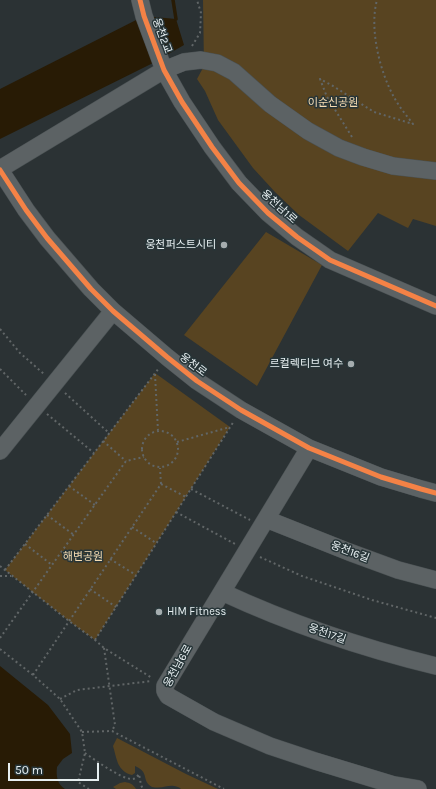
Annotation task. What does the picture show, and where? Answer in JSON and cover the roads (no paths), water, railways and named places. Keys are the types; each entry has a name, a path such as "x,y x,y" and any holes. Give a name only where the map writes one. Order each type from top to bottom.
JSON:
{"street":[{"name":"웅천2교","path":"140,0 144,16 162,66"},
{"path":"0,170 162,66 201,60 217,63 234,72 270,104 308,131 339,148 393,166 436,171"},
{"name":"웅천남1로","path":"162,66 182,102 212,147 239,184 268,213 297,237 330,260 436,306"},
{"name":"웅천로","path":"0,170 26,210 47,238 91,288 113,311 196,381 240,410 309,448 381,476 436,493"},
{"path":"2,443 113,311"},
{"name":"웅천남6로","path":"309,448 165,686 165,691 168,696 214,722 270,746 394,785 418,789"},
{"name":"웅천16길","path":"264,522 391,567 436,580"},
{"name":"웅천17길","path":"222,592 252,606 346,641 376,651 436,666"}],"waterway":[{"path":"173,0 176,19"}],"place":[{"name":"웅천퍼스트시티","path":"224,245"},
{"name":"르컬렉티브 여수","path":"351,364"},
{"name":"HIM Fitness","path":"159,612"}],"park label":[{"name":"이순신공원","path":"333,103"},
{"name":"해변공원","path":"83,557"}]}
